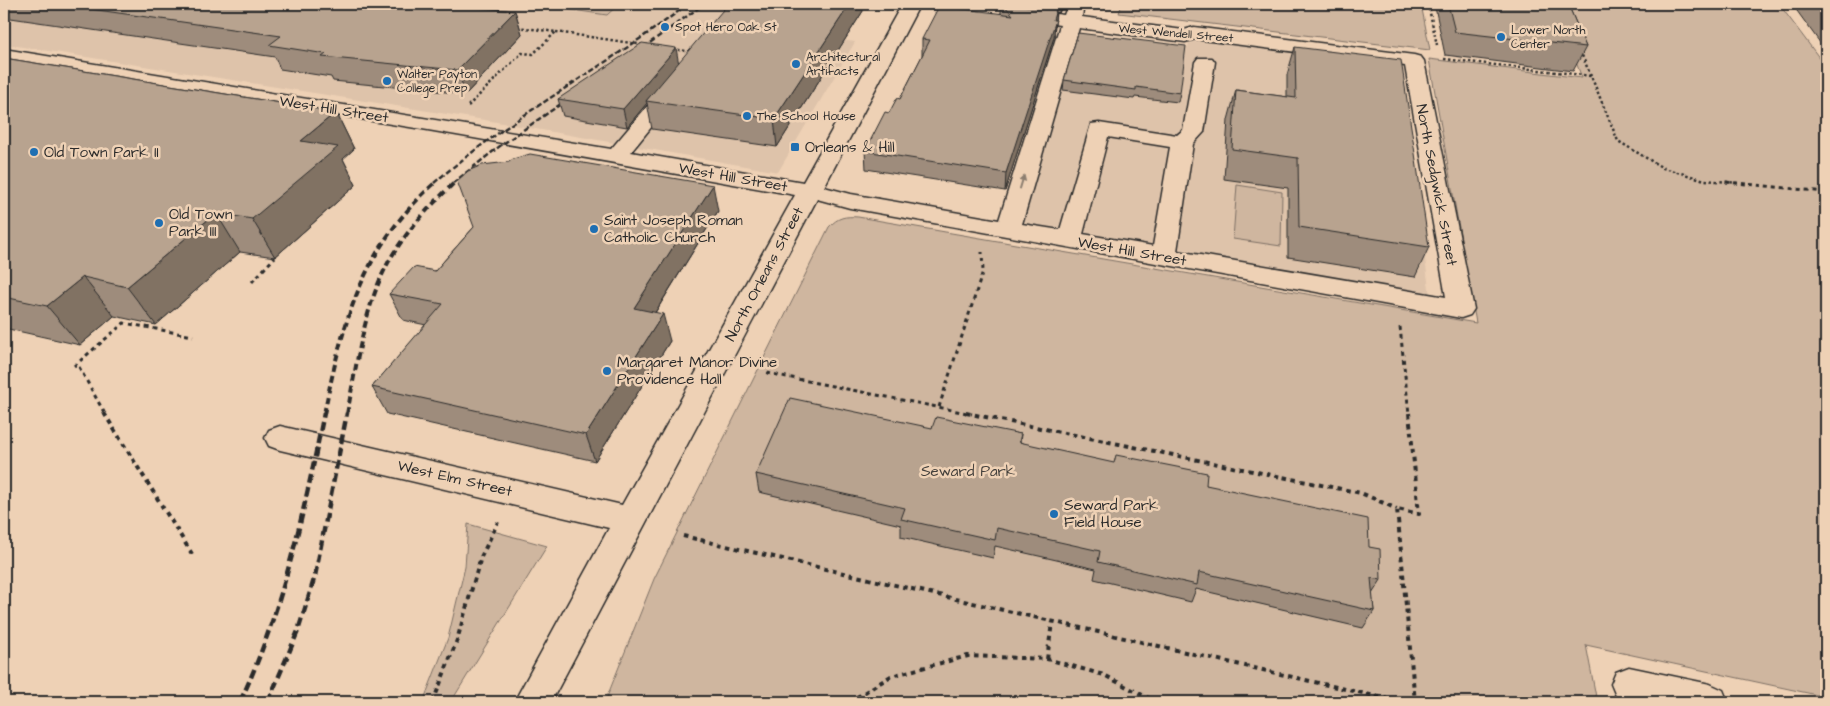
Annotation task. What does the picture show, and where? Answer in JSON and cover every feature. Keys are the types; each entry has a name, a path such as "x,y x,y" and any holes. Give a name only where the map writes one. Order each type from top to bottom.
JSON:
{"street":[{"name":"North Orleans Street","path":"532,702 911,4"},
{"name":"West Wendell Street","path":"939,4 1073,12 1185,36 1194,33 1414,61"},
{"path":"1008,229 1073,12"},
{"path":"616,157 702,53"},
{"name":"West Hill Street","path":"4,56 809,190 850,201 1461,309"},
{"name":"North Sedgwick Street","path":"1414,61 1461,309"},
{"path":"1164,257 1182,142 1193,132 1205,62"},
{"path":"1069,240 1099,129 1182,142"},
{"name":"West Elm Street","path":"280,438 631,520"},
{"path":"1628,684 1710,702"}],"path":[{"path":"1428,4 1438,49"},
{"path":"510,26 654,46"},
{"path":"464,110 522,53 533,54 556,32"},
{"path":"673,49 702,53"},
{"path":"1580,49 1618,141 1662,168 1706,180 1826,192"},
{"path":"1439,58 1590,76"},
{"path":"939,408 983,271 982,252"},
{"path":"252,282 275,258"},
{"path":"767,373 1361,493 1397,509 1419,514 1399,319"},
{"path":"74,366 124,323 193,336"},
{"path":"79,367 106,417 192,554"},
{"path":"433,702 447,670 463,621 474,573 487,539 518,493"},
{"path":"1397,509 1415,702"},
{"path":"683,536 1052,623 1401,702"},
{"path":"1047,659 1052,623"},
{"path":"849,702 890,676 968,656 1047,659 1104,675 1156,702"}],"shaded area":[{"path":"4,4 735,4 720,23 855,42 778,172 491,121 4,44"},
{"path":"1068,32 1188,47 1190,38 1399,64 1430,296 1011,220"}],"green space":[{"path":"531,4 619,4 607,15"},
{"path":"1122,4 1421,4 1430,50 1119,13"},
{"name":"Seward Park","path":"1554,4 1779,4 1826,67 1826,697 1586,645 1597,702 605,702 654,579 829,227 836,221 845,217 858,217 1476,323 1429,59 1582,78"},
{"path":"1237,185 1282,192 1281,246 1233,239"},
{"path":"468,524 547,546 451,702 423,702 448,638 465,567"}],"building":[{"path":"55,4 442,4 515,11 457,70 322,57 326,54 269,45 281,36"},
{"path":"728,4 850,4 774,119 646,101"},
{"path":"1003,4 1056,9 1053,20 1056,20 1006,173 865,151 885,112 889,113 897,98 900,99 930,40 922,39 939,6 1013,15"},
{"path":"1448,4 1568,4 1586,47 1455,32"},
{"path":"1078,33 1186,46 1180,93 1136,87 1136,90 1064,80"},
{"path":"642,43 676,48 623,109 558,99"},
{"path":"1295,47 1401,60 1429,247 1299,227 1298,158 1232,149 1236,90 1296,98"},
{"name":"Old Town Park III","path":"4,58 336,112 301,141 338,147 252,219 216,213 127,287 83,277 47,306 4,297"},
{"path":"530,154 713,185 634,308 663,314 586,435 372,387 443,304 389,294 414,267 435,271 474,227 457,181 468,171 482,165 509,162"},
{"name":"Seward Park Field House","path":"790,398 932,428 936,417 1021,434 1019,442 1114,463 1116,455 1207,473 1206,485 1368,519 1369,547 1380,549 1381,580 1371,578 1374,611 1199,572 1197,585 1098,562 1100,551 997,528 995,540 901,519 905,508 756,474"}],"railway":[{"path":"434,183 495,135 625,49 688,4"},
{"path":"637,52 704,4"},
{"path":"453,183 500,146 571,97"},
{"path":"324,414 339,348 359,288 373,260 390,233 411,207 436,182"},
{"path":"347,414 362,336 380,279 389,261 411,229 455,182"},
{"path":"240,702 268,632 291,560 324,413"},
{"path":"268,702 298,631 315,576 347,413"}],"place":[{"name":"Spot Hero Oak St","path":"665,27"},
{"name":"Lower North Center","path":"1501,37"},
{"name":"Architectural Artifacts","path":"796,64"},
{"name":"Walter Payton College Prep","path":"387,81"},
{"name":"The School House","path":"747,116"},
{"name":"Orleans & Hill","path":"795,147"},
{"name":"Old Town Park II","path":"34,152"},
{"name":"Old Town Park III","path":"159,223"},
{"name":"Saint Joseph Roman Catholic Church","path":"594,229"},
{"name":"Margaret Manor Divine Providence Hall","path":"607,371"},
{"name":"Seward Park Field House","path":"1054,514"}]}
